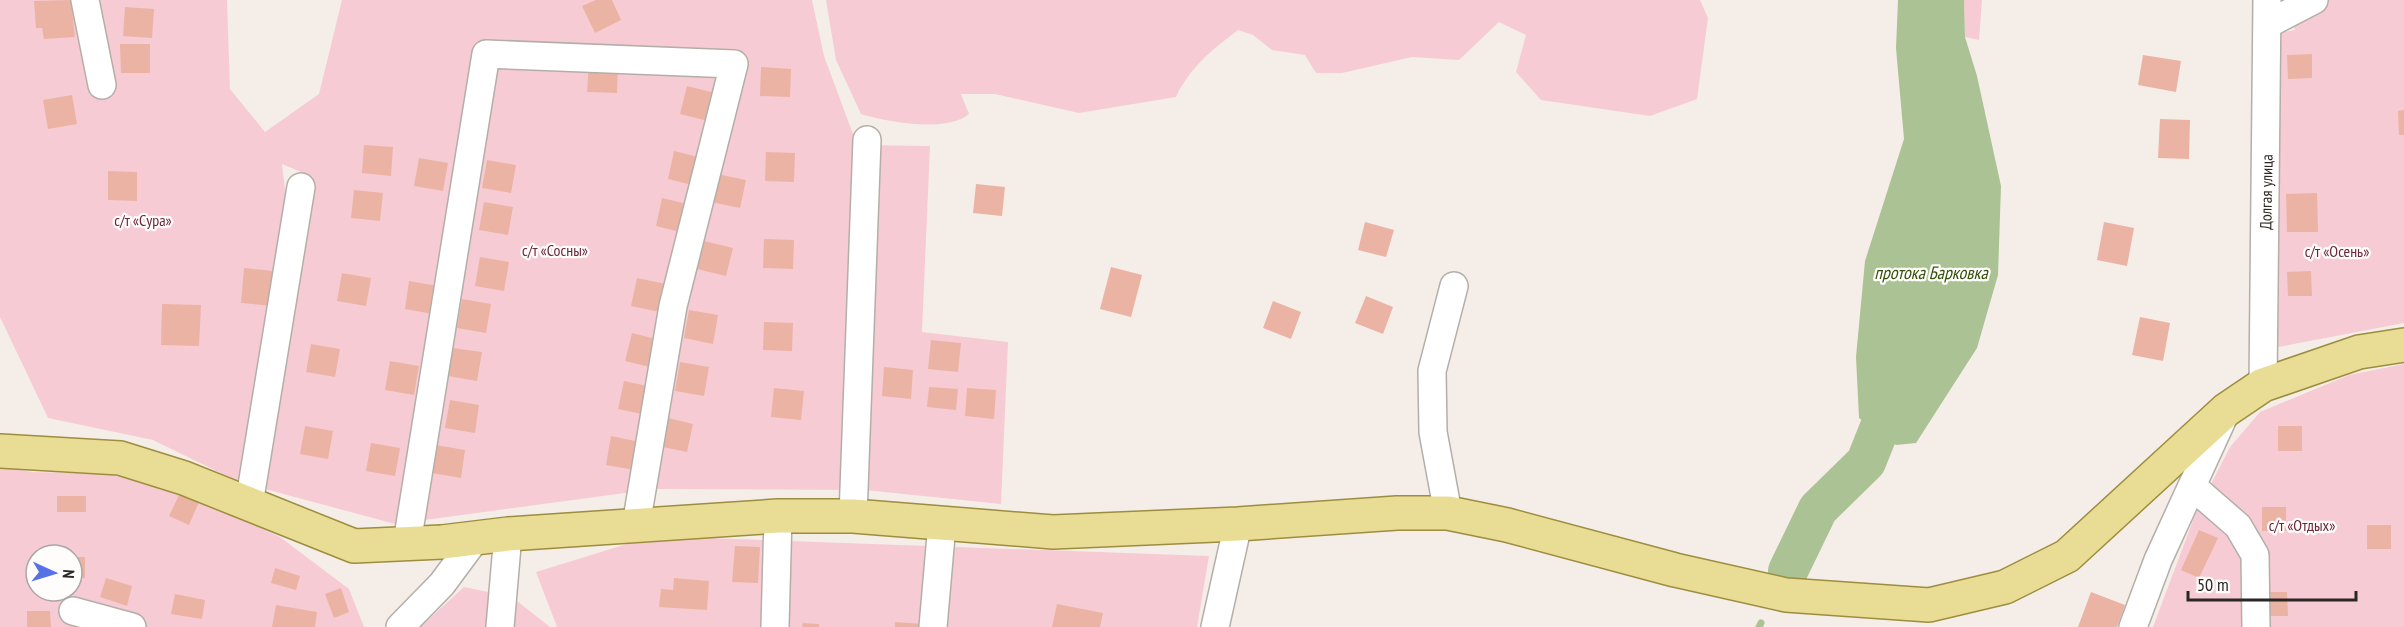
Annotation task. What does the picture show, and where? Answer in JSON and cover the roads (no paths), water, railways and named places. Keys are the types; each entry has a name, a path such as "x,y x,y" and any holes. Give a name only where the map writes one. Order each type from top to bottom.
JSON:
{"main road":[{"path":"0,450 120,458 184,478 354,546 778,516 853,516 1053,532 1238,524 1329,516 1448,513 1507,525 1675,570 1786,595 1929,605 2005,587 2067,556 2226,410 2263,385 2359,352 2404,345"}],"street":[{"path":"85,0 102,85"},
{"path":"2268,12 2314,0"},
{"name":"Долгая улица","path":"2263,385 2268,12"},
{"path":"407,543 486,54 734,64 673,306 636,525"},
{"path":"853,516 867,140"},
{"path":"249,504 301,187"},
{"path":"1448,513 1433,432 1432,371 1454,286"},
{"path":"2133,627 2158,560 2226,410"},
{"path":"2192,486 2238,526 2255,555 2256,627"},
{"path":"775,627 778,516"},
{"path":"933,627 942,524"},
{"path":"1215,627 1238,524"},
{"path":"400,627 492,536"},
{"path":"492,536 500,627"},
{"path":"73,611 132,627"}],"water":[{"name":"протока Барковка","path":"1898,0 1964,0 1965,37 1977,76 2001,186 1998,275 1977,348 1916,443 1896,445 1859,418 1856,357 1865,261 1904,139 1896,48"}],"waterway":[{"path":"1788,571 1818,509 1866,462 1898,382"},
{"path":"1759,627 1761,623"}],"park label":[{"name":"с/т «Сура»","path":"143,220"},
{"name":"с/т «Сосны»","path":"555,250"},
{"name":"с/т «Осень»","path":"2337,251"},
{"name":"с/т «Отдых»","path":"2302,525"}]}
